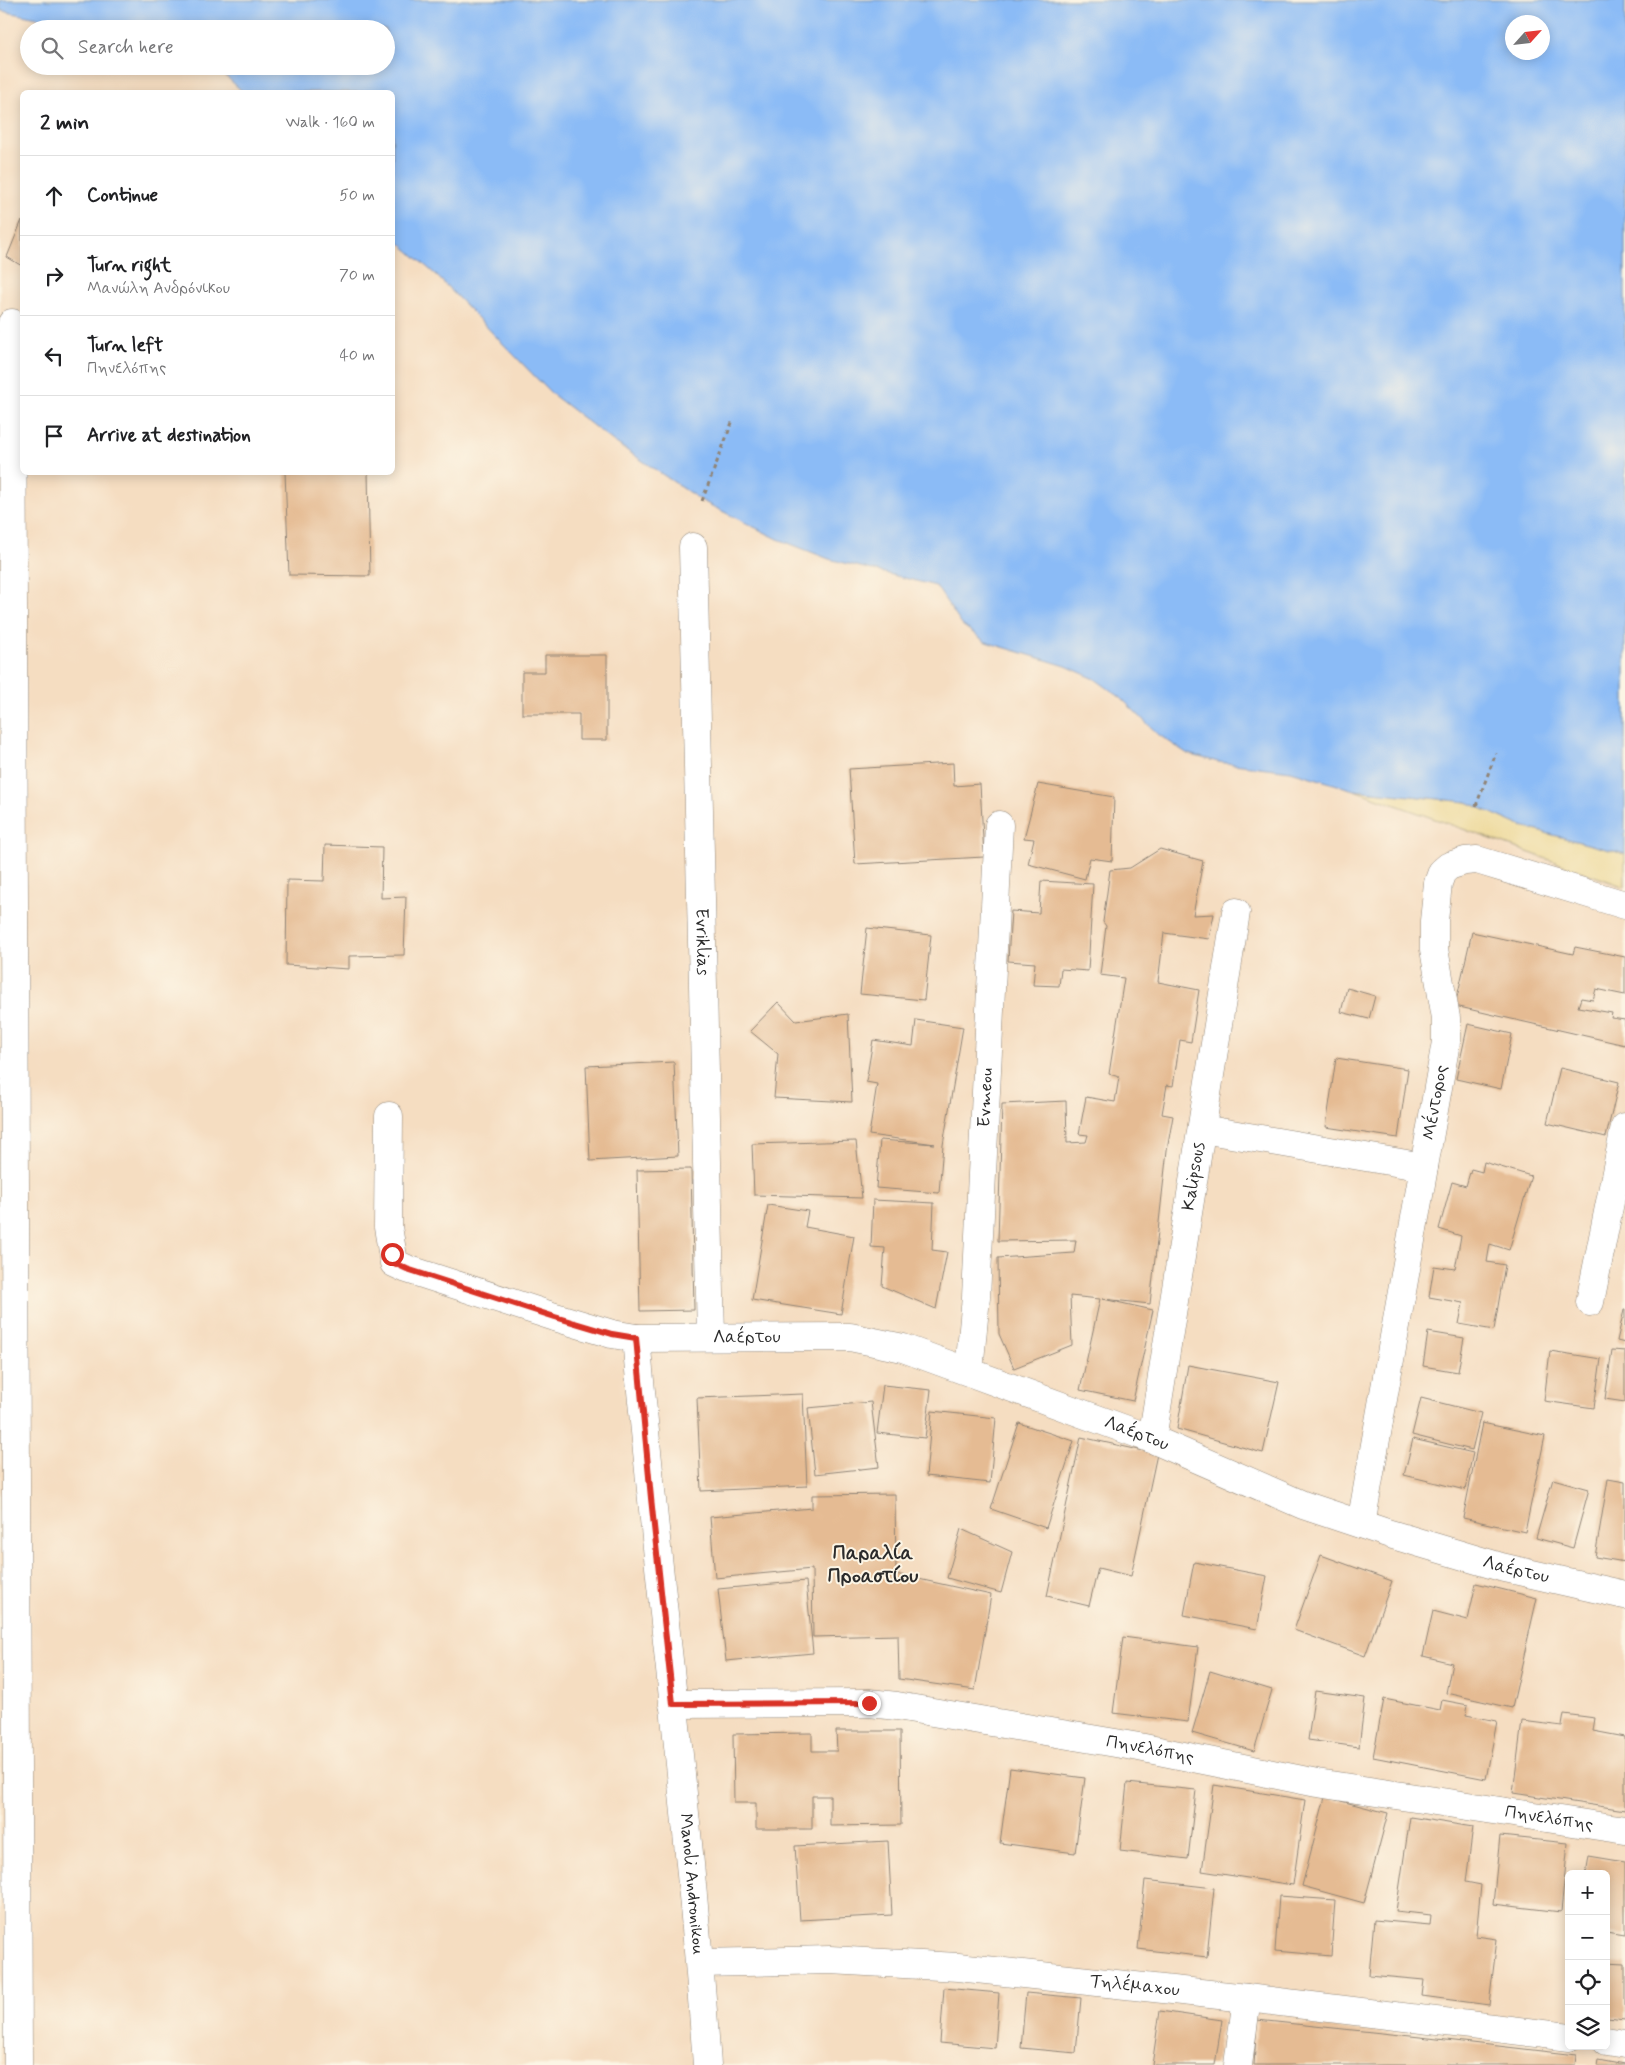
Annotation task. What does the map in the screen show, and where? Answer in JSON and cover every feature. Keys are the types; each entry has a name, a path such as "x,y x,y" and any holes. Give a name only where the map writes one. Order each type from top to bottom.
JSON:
{"street":[{"path":"12,323 18,2065"},
{"name":"Evriklias","path":"693,547 711,1337"},
{"name":"Evmeou","path":"970,1371 978,1269 999,824"},
{"name":"Μέντορος","path":"1362,1524 1446,1042 1446,1018 1437,971 1434,941 1435,903 1442,872 1458,862 1477,860 1625,905"},
{"name":"Kalipsous","path":"1152,1439 1236,912"},
{"name":"Λαέρτου","path":"389,1116 388,1227 394,1263 437,1280 612,1334 636,1338 850,1338 904,1348 1152,1439 1303,1505 1501,1567 1625,1595"},
{"path":"1590,1302 1625,1127"},
{"path":"1202,1129 1424,1167"},
{"name":"Manoli Andronikou","path":"636,1338 700,1963 707,2065"},
{"name":"Πηνελόπης","path":"673,1704 869,1703 897,1706 1139,1747 1317,1783 1625,1830"},
{"name":"Τηλέμαχου","path":"700,1963 795,1960 874,1961 958,1967 1247,1998 1565,2037"},
{"path":"1238,2065 1247,1998"},
{"path":"1610,2042 1625,2044"}],"path":[{"path":"702,501 733,420"},
{"path":"1476,806 1496,753"}],"sand":[{"path":"1354,790 1467,802 1523,827 1625,854 1625,887"}],"water":[{"path":"0,0 1625,0 1625,854 1523,827 1467,802 1354,790 1291,771 1218,762 1188,754 1159,735 1120,697 1095,679 1066,666 986,642 962,625 936,586 829,559 778,539 702,501 613,441 552,394 436,275 395,239 395,90 241,90 225,75 395,75 395,20 48,20 2,11 0,10"}],"building":[{"path":"20,225 20,265 7,257"},
{"path":"285,475 368,475 370,576 289,575"},
{"path":"545,655 607,655 607,740 579,740 579,714 522,714 522,672 545,672"},
{"path":"953,763 954,786 980,784 984,857 855,864 849,769"},
{"path":"1038,784 1114,797 1112,861 1090,858 1085,879 1028,864 1034,839 1024,838"},
{"path":"325,845 382,847 381,898 406,897 404,955 349,956 349,969 286,965 287,880 324,881"},
{"path":"1160,849 1203,861 1193,915 1214,914 1209,939 1164,933 1158,982 1199,990 1191,1042 1180,1040 1173,1086 1167,1085 1162,1114 1173,1116 1167,1150 1150,1304 1103,1299 1153,1310 1133,1401 1080,1390 1100,1299 1070,1296 1072,1345 1014,1368 999,1334 998,1258 1074,1253 1076,1240 998,1241 1002,1104 1066,1101 1067,1143 1086,1142 1088,1135 1079,1134 1086,1097 1115,1102 1119,1077 1109,1074 1124,978 1100,975 1106,926 1103,922 1110,870 1130,868"},
{"path":"1041,881 1093,884 1088,971 1061,969 1059,986 1033,985 1035,963 1008,961 1011,911 1039,913"},
{"path":"867,928 931,935 924,1000 860,994"},
{"path":"1472,932 1573,954 1575,947 1625,957 1625,995 1596,989 1593,1000 1581,998 1578,1007 1612,1013 1611,1018 1625,1020 1625,1045 1455,1006"},
{"path":"1347,988 1375,996 1369,1019 1341,1012"},
{"path":"778,1002 796,1021 848,1014 852,1102 774,1098 778,1054 750,1031"},
{"path":"916,1020 963,1027 943,1145 939,1193 876,1188 880,1140 935,1144 869,1135 877,1084 866,1082 873,1040 913,1046"},
{"path":"1468,1024 1512,1034 1501,1089 1456,1079"},
{"path":"1336,1058 1408,1069 1398,1138 1326,1127"},
{"path":"674,1062 678,1156 590,1161 586,1066"},
{"path":"1560,1068 1619,1082 1606,1137 1547,1123"},
{"path":"856,1141 862,1198 754,1195 752,1144"},
{"path":"1484,1162 1531,1176 1509,1250 1490,1244 1487,1262 1505,1265 1494,1330 1459,1324 1463,1303 1429,1297 1434,1266 1455,1269 1461,1236 1439,1229 1452,1182 1466,1186 1471,1169 1482,1172"},
{"path":"691,1169 694,1310 640,1311 637,1170"},
{"path":"873,1200 934,1203 932,1250 947,1252 936,1309 882,1286 885,1248 871,1247"},
{"path":"768,1205 808,1211 805,1227 854,1236 841,1314 752,1300"},
{"path":"1625,1310 1625,1343 1617,1341"},
{"path":"1428,1332 1464,1338 1458,1372 1423,1366"},
{"path":"1612,1350 1625,1351 1625,1402 1605,1399"},
{"path":"1550,1351 1601,1359 1594,1408 1544,1401"},
{"path":"1188,1365 1279,1382 1263,1453 1177,1429"},
{"path":"883,1385 931,1390 925,1438 877,1433"},
{"path":"803,1394 807,1486 701,1491 697,1398"},
{"path":"1421,1398 1481,1413 1472,1450 1412,1435"},
{"path":"871,1402 879,1467 815,1474 808,1408"},
{"path":"932,1411 996,1418 990,1483 926,1476"},
{"path":"1019,1423 1074,1441 1046,1528 991,1509"},
{"path":"1482,1423 1545,1436 1525,1532 1463,1518"},
{"path":"1081,1437 1157,1454 1131,1576 1098,1568 1089,1606 1047,1596"},
{"path":"1413,1439 1473,1453 1465,1490 1404,1475"},
{"path":"1553,1479 1589,1489 1573,1548 1536,1538"},
{"path":"1608,1479 1625,1482 1625,1562 1595,1557"},
{"path":"895,1494 896,1574 991,1595 975,1690 899,1679 898,1635 813,1637 812,1569 715,1578 710,1517 812,1508 812,1495"},
{"path":"961,1529 1012,1552 1001,1593 947,1578"},
{"path":"1321,1555 1392,1581 1365,1656 1294,1630"},
{"path":"1194,1562 1267,1576 1257,1629 1184,1615"},
{"path":"806,1581 813,1653 726,1661 718,1589"},
{"path":"1476,1583 1537,1598 1512,1708 1446,1693 1452,1663 1423,1656 1433,1611 1468,1620"},
{"path":"1123,1637 1198,1647 1188,1722 1113,1713"},
{"path":"1210,1671 1272,1690 1254,1751 1192,1733"},
{"path":"1315,1691 1365,1698 1359,1747 1308,1740"},
{"path":"1384,1699 1440,1710 1442,1700 1468,1705 1466,1715 1497,1721 1486,1779 1373,1757"},
{"path":"1564,1714 1595,1718 1593,1731 1625,1737 1625,1810 1513,1793 1522,1721 1562,1726"},
{"path":"836,1731 900,1731 901,1825 830,1826 830,1796 812,1796 812,1829 756,1829 756,1803 734,1803 733,1734 812,1733 812,1751 837,1751"},
{"path":"1010,1768 1085,1778 1075,1853 1000,1843"},
{"path":"1127,1783 1196,1790 1188,1859 1120,1851"},
{"path":"1214,1785 1305,1800 1293,1885 1202,1871"},
{"path":"1325,1797 1388,1813 1364,1903 1302,1886"},
{"path":"1410,1817 1473,1827 1466,1882 1481,1885 1476,1936 1497,1939 1489,2005 1422,1996 1424,1980 1369,1975 1374,1920 1430,1925 1431,1915 1396,1911"},
{"path":"1500,1836 1568,1843 1561,1912 1493,1904"},
{"path":"888,1841 892,1915 800,1920 795,1846"},
{"path":"1589,1856 1625,1862 1625,1935 1610,1933 1610,1870 1587,1870"},
{"path":"1145,1880 1214,1888 1207,1957 1138,1949"},
{"path":"1279,1896 1335,1900 1331,1956 1275,1951"},
{"path":"1610,1962 1625,1963 1625,2019 1610,2017"},
{"path":"944,1988 999,1993 995,2048 940,2043"},
{"path":"1026,1993 1081,1998 1076,2053 1021,2048"},
{"path":"1160,2011 1222,2020 1215,2065 1152,2065"},
{"path":"1257,2020 1576,2055 1575,2065 1254,2065"},
{"path":"1598,2059 1625,2064 1625,2065 1597,2065"}],"district":[{"name":"Παραλία Προαστίου","path":"873,1564"}],"route":[{"path":"392,1254 394,1263 437,1280 612,1334 636,1338 673,1704 869,1703"}]}
